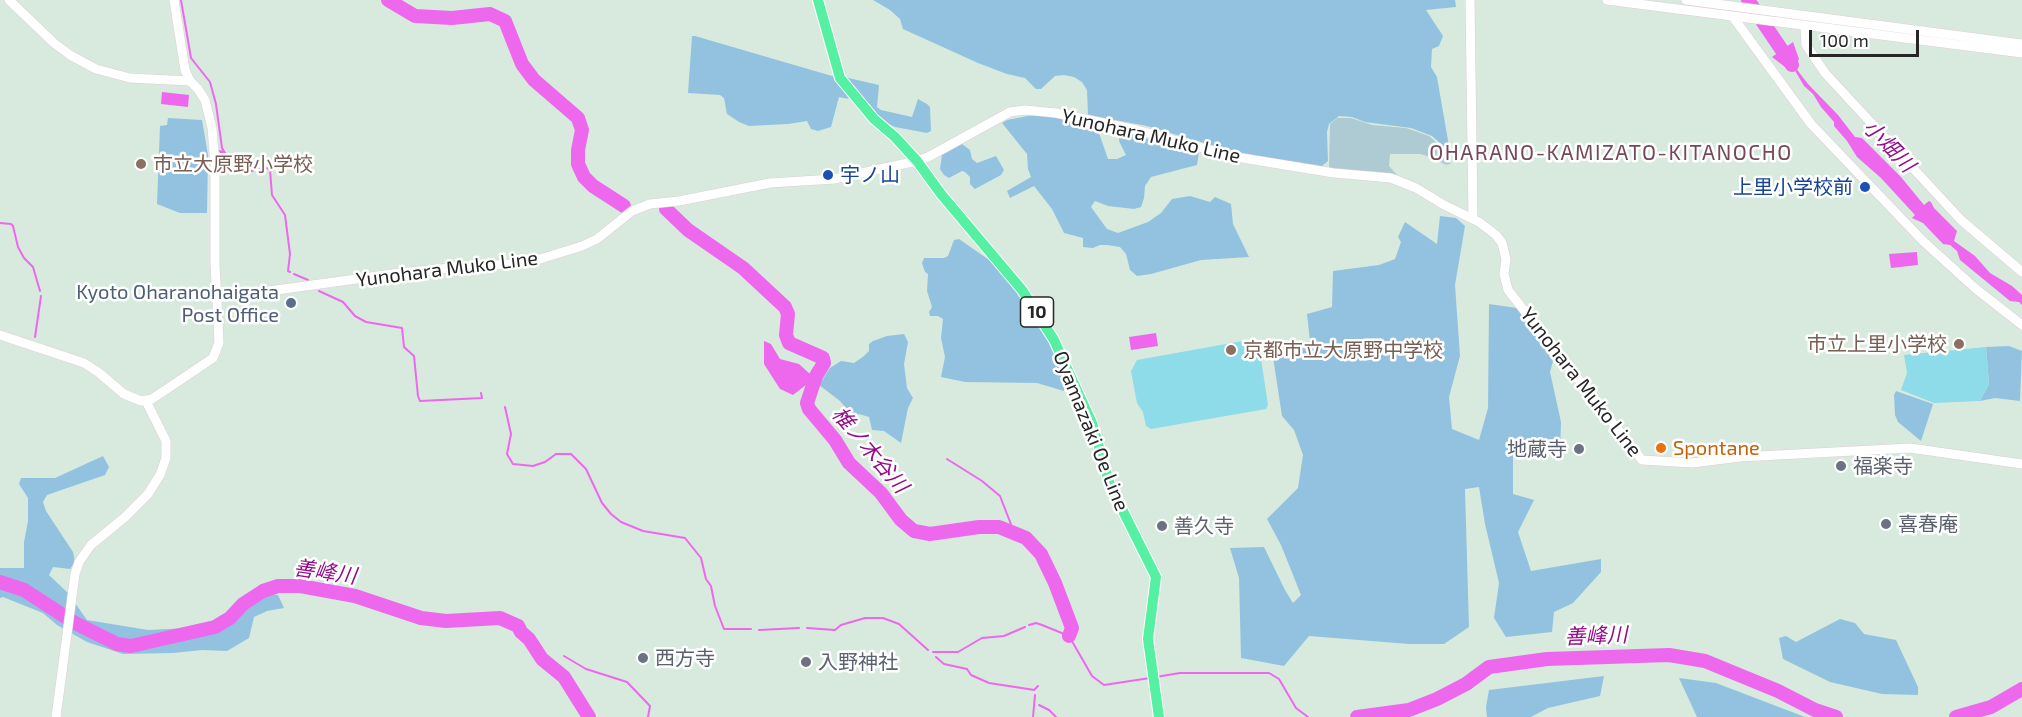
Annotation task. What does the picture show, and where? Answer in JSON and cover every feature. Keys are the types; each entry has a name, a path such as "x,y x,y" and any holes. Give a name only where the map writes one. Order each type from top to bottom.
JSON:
{"main road":[{"path":"9,0 54,43 96,69 130,78 190,81"},
{"path":"0,335 84,363 134,400 146,401 194,373 213,358 219,343 212,128 205,100 190,81 184,67 174,0"},
{"name":"Oyamazaki Oe Line","path":"818,0 840,78 874,119 917,161 941,194 1033,306 1054,340 1092,423 1110,485 1156,577 1148,639 1159,717"},
{"path":"1470,0 1473,219"},
{"path":"1607,0 1733,16 2022,44"},
{"path":"1686,0 1725,5 1799,21 2022,53"},
{"path":"1733,16 1811,124 1923,241 1976,289 2022,325"},
{"path":"1799,21 1806,45 1825,73 1961,220 2022,272"},
{"name":"Yunohara Muko Line","path":"218,298 412,272 511,264 540,259 597,239 632,211 650,204 679,201 770,183 834,178 917,161 1010,112 1056,113 1137,130 1236,157 1334,173 1382,176 1398,180 1473,219 1496,235 1503,243 1506,259 1504,274 1508,290 1642,460 1692,463 1740,457 1910,447 2022,464"},
{"path":"56,717 75,574 91,544 125,517 148,494 160,475 166,458 166,441 146,401"}],"shaded area":[{"path":"873,0 1455,0 1456,7 1426,10 1443,36 1439,46 1432,49 1431,67 1437,77 1450,152 1432,136 1411,128 1339,116 1329,124 1327,132 1328,161 1322,166 1315,166 1241,154 1147,126 1088,115 1087,90 1082,82 1074,77 1055,76 1041,89 1036,89 1025,78 978,63 903,29 900,19"},
{"path":"692,36 837,78 849,99 839,97 831,127 818,131 811,129 807,121 749,126 739,122 727,114 724,98 720,95 688,93"},
{"path":"1793,42 1799,59 1795,67 1808,84 1838,115 1855,137 1862,138 1901,177 1924,205 1931,202 1957,231 1954,241 1975,256 1990,273 2022,295 2022,305 2019,302 2010,301 1960,260 1957,251 1950,245 1943,244 1923,223 1912,218 1915,215 1881,178 1857,157 1794,69 1785,67 1772,57"},
{"path":"844,77 879,85 877,107 881,110 912,117 918,99 927,104 930,107 931,131 927,133 895,127 881,121"},
{"path":"162,92 189,95 188,107 161,104"},
{"path":"1033,115 1090,126 1099,133 1108,159 1117,159 1126,155 1119,141 1119,133 1132,133 1199,152 1197,165 1151,177 1145,186 1141,207 1134,209 1108,206 1095,201 1091,207 1107,229 1118,233 1148,222 1161,213 1172,199 1190,196 1210,202 1215,197 1231,204 1233,224 1249,257 1201,260 1137,276 1130,270 1126,254 1120,247 1100,245 1093,248 1083,247 1083,238 1064,233 1052,209 1034,186 1010,198 1007,191 1031,177 1027,154 1002,123"},
{"path":"168,118 202,120 208,155 207,213 180,213 157,204 160,126 167,125"},
{"path":"1337,118 1351,118 1372,125 1406,128 1429,136 1451,155 1450,164 1446,165 1420,154 1390,154 1389,166 1397,175 1329,168 1330,124"},
{"path":"962,144 970,150 972,159 977,163 996,156 1004,170 1001,175 975,189 965,172 962,171 949,178 944,175 940,169 942,155"},
{"path":"1440,216 1456,218 1465,226 1455,285 1460,356 1449,397 1452,429 1479,440 1488,408 1489,304 1517,308 1553,361 1550,372 1561,422 1560,453 1513,455 1513,494 1534,500 1518,532 1531,571 1601,559 1601,572 1573,603 1554,612 1552,632 1506,637 1494,618 1499,583 1479,487 1465,489 1469,627 1444,644 1409,644 1309,636 1284,666 1241,658 1239,578 1230,548 1264,547 1293,603 1301,595 1281,545 1267,519 1298,488 1303,455 1294,430 1282,416 1273,357 1284,347 1310,341 1307,314 1332,307 1333,271 1379,265 1395,259 1401,242 1398,237 1405,222 1437,244"},
{"path":"959,239 992,262 1044,322 1070,387 1065,387 1064,391 1037,383 965,382 941,377 945,357 941,338 943,319 930,316 929,312 932,307 927,291 928,274 922,263 924,258 948,256 954,240"},
{"path":"1917,252 1918,265 1891,268 1889,254"},
{"path":"1156,333 1158,346 1131,350 1129,337"},
{"path":"904,334 908,342 904,364 907,388 913,398 908,408 901,443 884,431 872,430 869,417 859,414 853,416 840,401 819,385 830,368 841,361 854,363 869,351 869,344 873,341"},
{"path":"1254,339 1259,346 1268,405 1266,409 1151,429 1146,426 1143,412 1137,403 1131,371 1137,360"},
{"path":"764,341 771,344 780,359 799,364 810,374 806,385 793,395 780,389 764,364"},
{"path":"2009,346 2022,351 2020,401 1995,398 1980,401 1989,384 1986,347"},
{"path":"1986,347 1989,384 1980,401 1934,403 1901,390 1907,373 1904,355"},
{"path":"1896,391 1933,404 1921,441 1898,422 1895,415 1894,395"},
{"path":"103,456 109,467 105,475 47,495 43,502 46,511 73,552 75,562 70,569 53,567 49,575 68,593 87,620 148,630 188,628 212,631 243,612 266,594 278,595 284,608 267,611 254,617 249,638 227,651 123,654 87,642 57,625 43,613 3,597 0,598 0,568 24,568 28,498 19,484 21,478 55,478"},
{"path":"1840,619 1855,623 1864,634 1896,640 1918,687 1918,695 1882,694 1830,682 1783,659 1779,638 1786,636 1796,642"},
{"path":"1604,676 1600,696 1548,708 1531,717 1487,717 1489,690"},
{"path":"1679,678 1716,683 1805,717 1697,717"}],"waterway":[{"path":"181,0 191,58 210,82 216,104 222,148 225,153 220,151 227,162 251,171 267,168 270,170 272,195 285,215 290,254 288,271 290,272"},
{"name":"椎ノ木谷川","path":"388,0 415,16 452,18 490,14 505,21 522,64 534,80 578,118 582,130 578,164 584,177 593,186 624,206"},
{"name":"小畑川","path":"1748,0 1792,65"},
{"name":"椎ノ木谷川","path":"666,209 688,230 743,268 785,307 788,314 786,335 789,343 823,358 824,363 816,376 807,403 809,409 835,440 849,463 881,493 901,520 914,531 930,534 979,527 999,527 1026,538 1041,554 1055,583 1072,628 1069,636"},
{"path":"0,223 13,226 18,247 33,267 40,291"},
{"path":"294,274 308,280"},
{"path":"319,291 343,302 355,316 366,322 402,328 404,347 414,356 420,401 482,398 481,393"},
{"path":"35,337 41,296"},
{"path":"505,407 511,434 507,454 513,464 533,466 545,462 556,454 571,454 586,469 602,503 621,522 643,531 685,538 701,558 724,629 751,629"},
{"path":"947,459 982,481 1000,496 1014,532"},
{"name":"善峰川","path":"0,582 24,590 75,623 117,644 131,646 215,627 230,618 243,604 263,591 278,586 300,586 355,596 421,618 446,621 500,618 518,626 542,659 564,677 589,717"},
{"path":"807,628 835,630 841,625 865,618 883,618 899,624 928,650"},
{"path":"1029,625 1036,623 1069,636 1092,676 1104,685 1150,678"},
{"path":"933,652 958,652 982,638 1004,636 1025,627"},
{"path":"759,630 799,628"},
{"name":"善峰川","path":"1357,717 1409,710 1466,684 1489,667 1547,659 1669,655 1705,661 1778,691 1815,710 1836,717"},
{"path":"564,656 586,669 627,682 650,706 648,717"},
{"path":"936,657 944,664 967,669 971,675 989,683 1034,690 1038,686"},
{"path":"1156,677 1180,673 1269,673 1279,679 1296,708 1308,717"},
{"name":"善峰川","path":"1956,717 1991,707 2022,689"},
{"path":"1033,717 1035,695"},
{"path":"1039,705 1056,717"}],"place":[{"name":"市立大原野小学校","path":"141,164"},
{"name":"宇ノ山","path":"828,175"},
{"name":"上里小学校前","path":"1865,187"},
{"name":"Kyoto Oharanohaigata Post Office","path":"291,303"},
{"name":"市立上里小学校","path":"1959,344"},
{"name":"京都市立大原野中学校","path":"1231,350"},
{"name":"Spontane","path":"1661,448"},
{"name":"地蔵寺","path":"1579,449"},
{"name":"福楽寺","path":"1841,466"},
{"name":"喜春庵","path":"1886,524"},
{"name":"善久寺","path":"1162,526"},
{"name":"西方寺","path":"643,658"},
{"name":"入野神社","path":"806,662"}],"district":[{"name":"OHARANO-KAMIZATO-KITANOCHO","path":"1611,153"}]}
